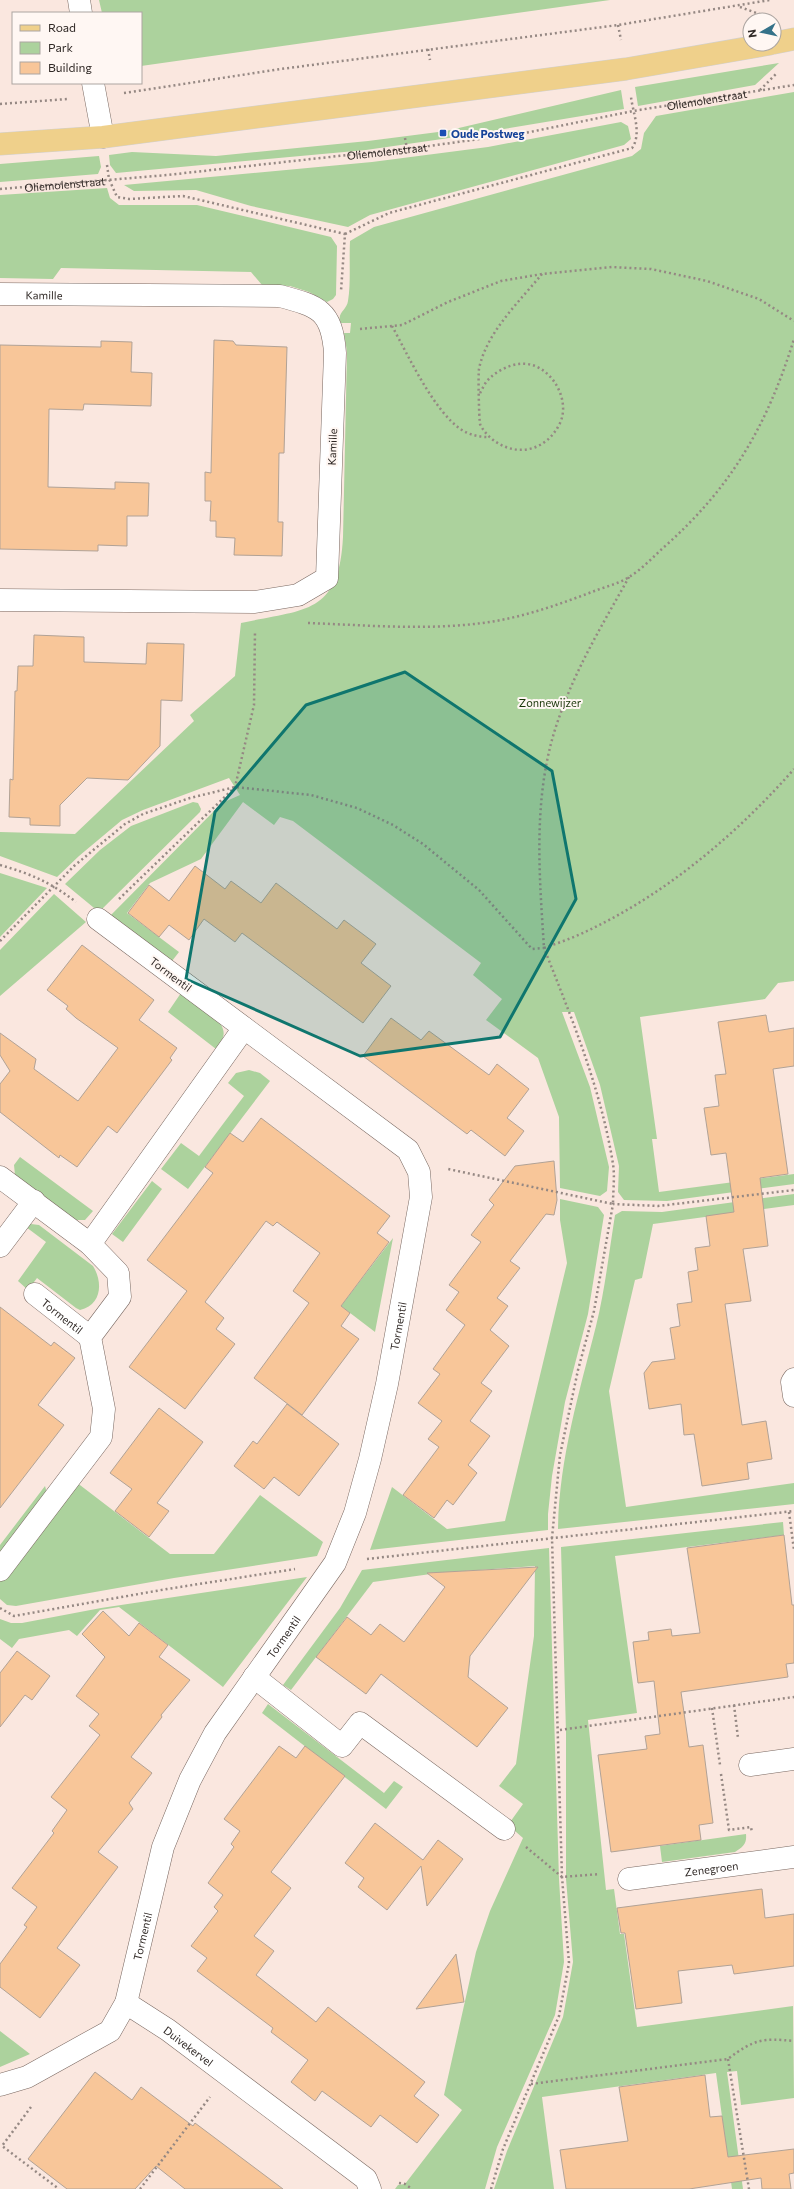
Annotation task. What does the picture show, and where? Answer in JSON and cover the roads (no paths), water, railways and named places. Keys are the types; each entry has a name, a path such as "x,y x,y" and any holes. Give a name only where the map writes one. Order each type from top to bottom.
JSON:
{"main road":[{"path":"782,42 794,40"},
{"path":"0,144 103,137 626,69 742,49"}],"street":[{"path":"79,0 81,12"},
{"path":"94,90 103,137"},
{"name":"Kamille","path":"0,294 280,296 310,304 330,325 335,353 328,578 298,595 256,602 0,600"},
{"name":"Tormentil","path":"98,919 408,1150 419,1172 421,1197 385,1391 370,1459 355,1512 335,1563 215,1733 190,1780 163,1848 126,2003"},
{"path":"90,1244 244,1028"},
{"name":"Tormentil","path":"0,1177 90,1244 118,1272 120,1297 90,1337"},
{"path":"0,1246 34,1201"},
{"name":"Tormentil","path":"0,1570 101,1437 104,1409 90,1337 35,1294"},
{"path":"794,1379 792,1382 794,1396"},
{"path":"254,1677 342,1746 360,1723 504,1829"},
{"path":"750,1765 794,1759"},
{"name":"Zenegroen","path":"629,1879 794,1857"},
{"path":"0,2085 27,2077 110,2031 126,2003"},
{"name":"Duivekervel","path":"126,2003 168,2030 366,2179 370,2189"}],"place":[{"name":"Oude Postweg","path":"443,133"}],"park label":[{"name":"Zonnewijzer","path":"550,702"}]}
